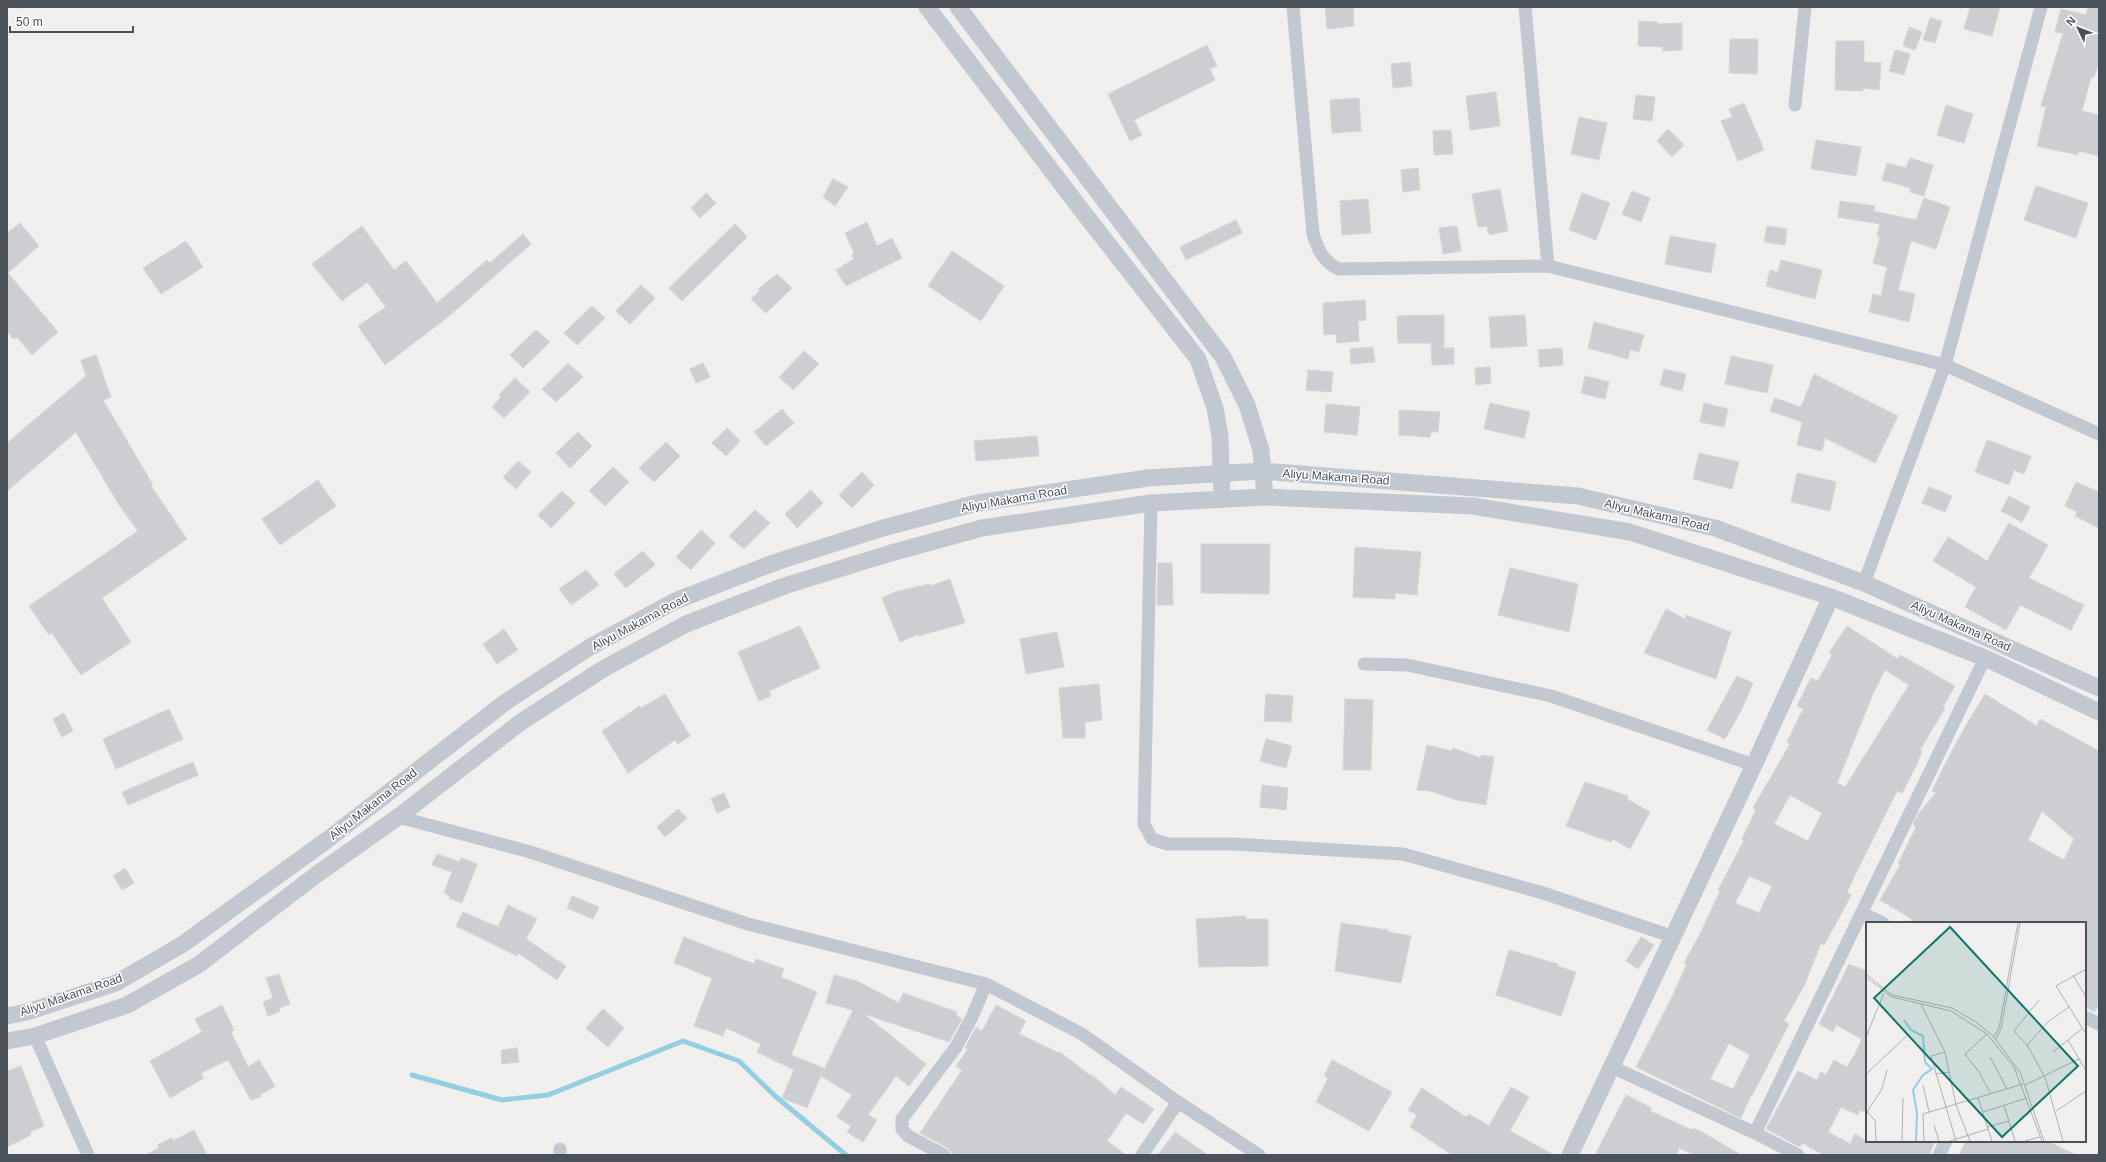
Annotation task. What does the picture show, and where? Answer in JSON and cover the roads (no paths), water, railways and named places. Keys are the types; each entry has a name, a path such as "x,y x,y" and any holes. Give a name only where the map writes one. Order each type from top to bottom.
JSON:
{"street":[{"path":"927,7 1082,212 1198,360 1215,408 1220,436 1222,499"},
{"path":"958,7 1223,357 1247,405 1261,450 1265,497"},
{"path":"1293,7 1314,234 1319,251 1329,264 1338,269 1548,266 1945,365 2099,434"},
{"path":"1525,7 1548,266"},
{"path":"1794,105 1805,7"},
{"path":"1864,583 1945,365 2041,7"},
{"name":"Aliyu Makama Road","path":"7,1016 27,1012 116,983 183,944 327,840 507,701 590,647 675,601 776,562 883,528 977,503 1148,478 1262,471 1578,496 1715,528 1864,583 2099,688"},
{"name":"Aliyu Makama Road","path":"7,1041 34,1036 127,1005 191,969 316,875 398,817 521,722 603,669 686,624 784,586 890,553 982,528 1151,503 1265,497 1473,506 1630,532 1831,597 1985,658 2099,712"},
{"path":"1151,503 1144,824 1152,839 1167,844 1234,844 1403,854 1543,893 1674,937"},
{"path":"1570,1155 1674,937 1831,597"},
{"path":"1754,1133 1985,658"},
{"path":"1364,664 1407,664 1551,696 1754,765"},
{"path":"398,817 528,851 748,924 986,984 1082,1034 1178,1102 1259,1155"},
{"path":"1862,913 1881,922"},
{"path":"944,1155 908,1136 902,1129 902,1119 956,1047 972,1017 986,984"},
{"path":"2086,1018 2099,1024"},
{"path":"34,1036 88,1155"},
{"path":"1612,1068 1754,1133 1798,1155"},
{"path":"1142,1155 1178,1102"},
{"path":"1939,1155 1946,1142"}],"waterway":[{"path":"412,1075 502,1100 548,1095 683,1041 739,1061 775,1096 846,1155"}]}
